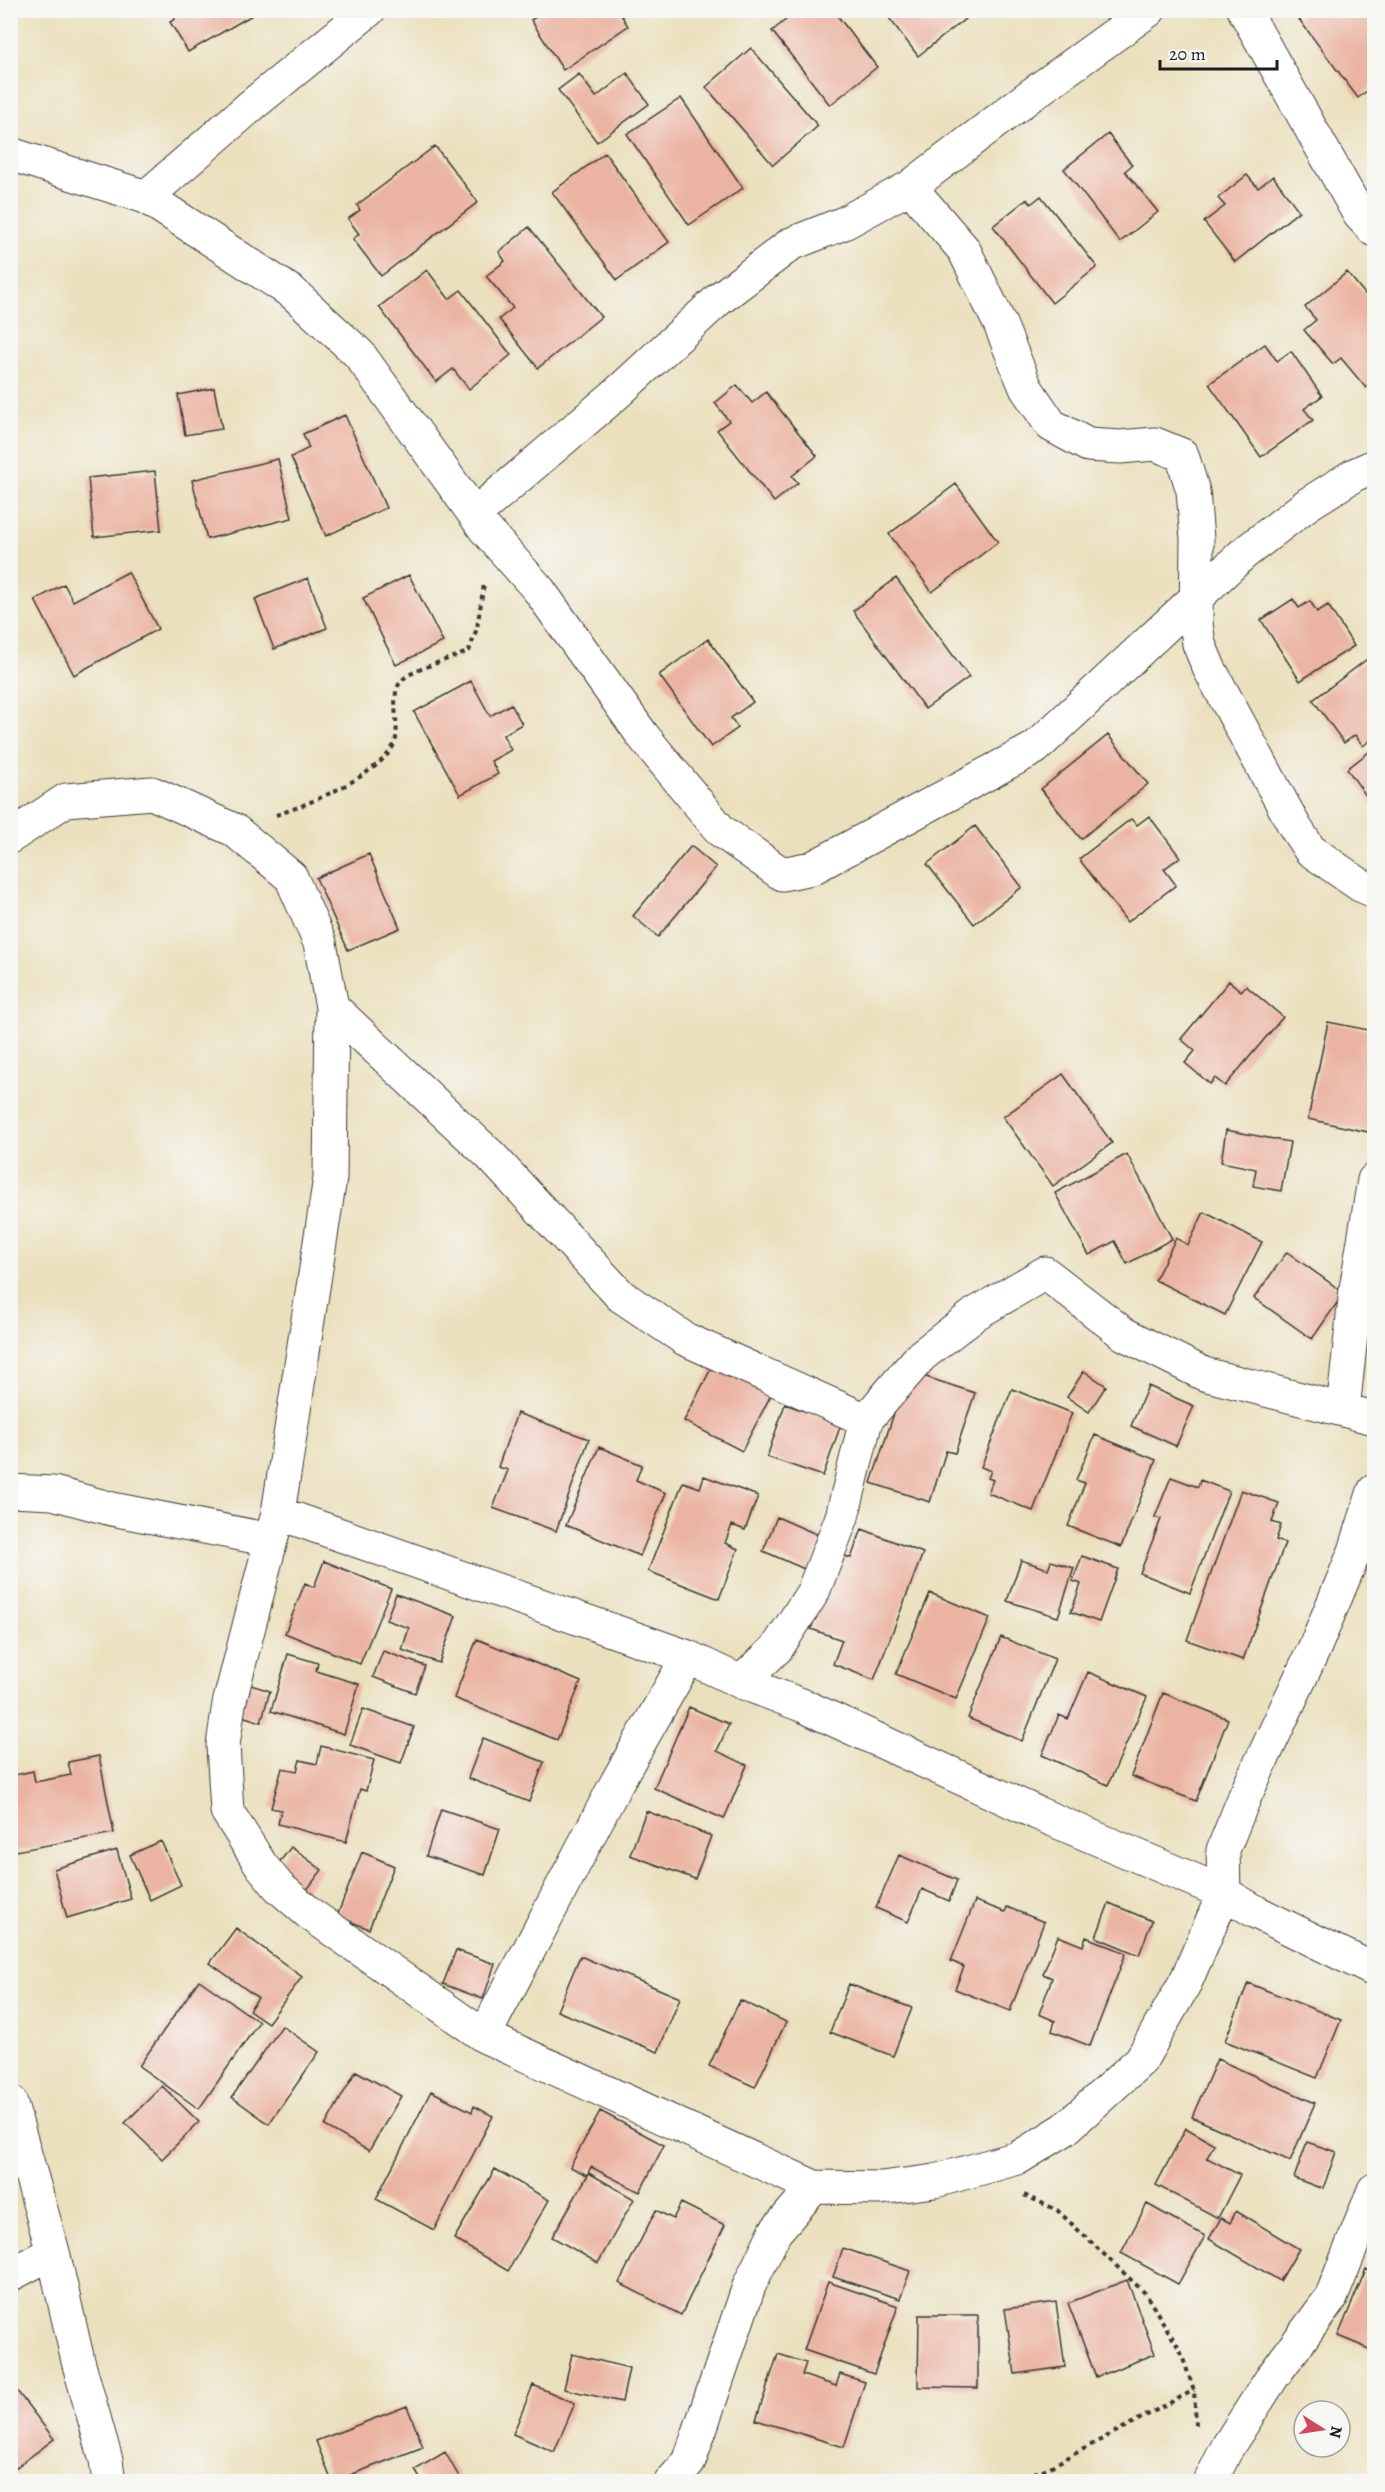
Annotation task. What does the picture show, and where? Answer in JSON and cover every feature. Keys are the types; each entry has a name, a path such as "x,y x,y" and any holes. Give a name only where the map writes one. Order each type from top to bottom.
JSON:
{"street":[{"path":"146,197 252,105 369,10"},
{"path":"480,522 719,300 791,244 844,223 910,188 1027,98 1149,10"},
{"path":"1244,10 1359,214 1374,230"},
{"path":"10,154 146,197 293,292 359,354 480,522 539,590 643,736 721,831 782,874 812,868 1035,748 1243,554 1308,504 1354,475 1374,466"},
{"path":"910,188 964,250 1000,324 1026,388 1051,425 1088,445 1120,447 1155,444 1182,455 1193,491 1197,539 1196,596 1199,644 1206,660 1295,827 1310,850 1359,885 1374,891"},
{"path":"10,837 66,800 152,793 234,830 291,877 320,943 332,1007 330,1178 274,1526 229,1704 223,1745 227,1810 261,1865 279,1887 310,1914 484,2036 814,2187 880,2188 935,2181 1018,2158 1065,2129 1141,2060 1186,1982 1224,1893 1223,1850 1314,1649 1355,1551 1374,1491"},
{"path":"332,1007 490,1155 621,1296 685,1339 866,1420"},
{"path":"1343,1410 1356,1289 1374,1180"},
{"path":"741,1682 777,1648 813,1592 842,1517 866,1420 921,1356 975,1314 1045,1273 1124,1334 1204,1374 1374,1418"},
{"path":"10,1491 53,1493 112,1509 274,1526 688,1657 741,1682 804,1706 1036,1813 1224,1893 1256,1912 1374,1970"},
{"path":"484,2036 617,1782 688,1657"},
{"path":"10,2102 53,2252 78,2361 106,2460 109,2481"},
{"path":"671,2481 689,2462 749,2286 775,2232 814,2187"},
{"path":"1210,2481 1228,2445 1273,2376 1331,2298 1374,2190"},
{"path":"10,2275 53,2252"}],"path":[{"path":"234,830 343,788 384,760 396,741 395,692 402,680 469,651 483,596 480,522"},
{"path":"972,2170 1057,2210 1145,2294 1180,2350 1194,2390 1196,2434"},
{"path":"1008,2481 1048,2468 1194,2390"}],"building":[{"path":"171,10 261,10 188,52 170,22 175,19"},
{"path":"540,10 618,10 628,26 563,70 531,20 542,13"},
{"path":"798,10 833,10 877,67 830,105 772,31"},
{"path":"883,10 959,10 965,19 918,56"},
{"path":"1308,10 1374,10 1374,85 1358,98 1298,18"},
{"path":"751,48 818,126 773,165 706,87"},
{"path":"627,73 649,104 597,142 558,90 579,74 596,97"},
{"path":"681,98 743,188 689,225 627,134"},
{"path":"1108,134 1132,165 1125,171 1158,212 1120,242 1064,169"},
{"path":"435,146 478,202 381,276 353,239 359,234 348,219 360,210 357,205"},
{"path":"605,153 669,242 617,280 552,192"},
{"path":"1247,175 1258,188 1273,176 1299,211 1235,262 1204,222 1225,206 1218,198"},
{"path":"1041,196 1097,267 1052,303 993,226 1027,199 1031,204"},
{"path":"529,227 601,317 538,368 499,319 513,308 486,276 505,261 499,252"},
{"path":"427,270 449,299 461,290 511,355 469,389 453,369 436,382 379,307"},
{"path":"1347,272 1374,305 1374,380 1366,388 1341,358 1333,364 1304,330 1316,320 1305,307"},
{"path":"1265,344 1277,361 1291,351 1322,396 1304,409 1313,420 1261,457 1209,384"},
{"path":"737,385 752,403 766,392 817,456 792,476 798,483 774,502 717,430 729,421 715,403"},
{"path":"214,388 222,429 185,435 178,395"},
{"path":"345,415 386,508 326,536 291,457 309,448 303,434"},
{"path":"278,459 292,518 207,539 192,480"},
{"path":"155,471 161,530 94,537 88,478"},
{"path":"956,484 998,542 932,592 889,534"},
{"path":"128,572 158,629 74,675 35,600 64,584 73,601"},
{"path":"409,575 443,642 396,665 363,598"},
{"path":"308,578 327,628 274,649 255,599"},
{"path":"896,578 969,677 925,709 853,611"},
{"path":"1293,599 1299,608 1310,601 1317,612 1328,605 1354,646 1300,681 1261,620"},
{"path":"708,639 753,702 731,718 738,728 711,747 659,675"},
{"path":"1374,654 1374,737 1363,746 1355,735 1344,743 1313,700"},
{"path":"471,681 490,716 511,704 522,724 503,735 511,750 491,761 498,774 460,795 414,712"},
{"path":"1108,735 1148,784 1081,839 1041,789"},
{"path":"1374,748 1374,807 1347,769"},
{"path":"1149,816 1180,857 1164,869 1176,885 1127,922 1079,859 1131,819 1137,825"},
{"path":"975,826 1022,887 974,924 927,864"},
{"path":"691,846 716,867 658,937 633,916"},
{"path":"369,854 400,928 348,950 316,878"},
{"path":"1229,981 1241,991 1246,986 1283,1017 1225,1086 1215,1078 1210,1084 1185,1063 1195,1051 1181,1039"},
{"path":"1328,1022 1374,1031 1374,1102 1368,1132 1308,1119"},
{"path":"1063,1074 1112,1143 1053,1186 1003,1117"},
{"path":"1226,1130 1290,1142 1281,1191 1253,1186 1256,1169 1221,1162"},
{"path":"1127,1154 1172,1239 1127,1264 1115,1241 1089,1255 1055,1193"},
{"path":"1204,1212 1262,1242 1225,1315 1155,1280 1176,1238 1188,1245"},
{"path":"1287,1252 1344,1293 1312,1339 1254,1298"},
{"path":"715,1361 773,1391 742,1451 684,1421"},
{"path":"908,1371 975,1393 955,1453 946,1451 930,1502 871,1483"},
{"path":"1084,1371 1106,1386 1089,1412 1067,1397"},
{"path":"1148,1386 1194,1406 1176,1446 1131,1426"},
{"path":"1012,1389 1072,1413 1033,1511 988,1493 993,1480 988,1478 991,1471 981,1467"},
{"path":"785,1404 841,1424 823,1476 767,1457"},
{"path":"517,1413 589,1439 556,1531 493,1508 508,1470 498,1467"},
{"path":"1095,1435 1156,1460 1121,1547 1068,1526 1085,1483 1076,1480"},
{"path":"599,1447 642,1465 636,1480 666,1493 640,1556 566,1525"},
{"path":"704,1476 758,1496 745,1530 732,1525 725,1543 738,1549 719,1599 648,1571 683,1482 700,1488"},
{"path":"1171,1477 1198,1487 1200,1480 1229,1491 1190,1593 1140,1573 1161,1519 1155,1517"},
{"path":"1241,1490 1279,1503 1272,1522 1281,1525 1276,1540 1285,1543 1243,1660 1187,1640"},
{"path":"777,1517 823,1537 809,1571 763,1551"},
{"path":"862,1529 923,1553 874,1680 833,1664 842,1640 811,1629 839,1554 851,1558"},
{"path":"1082,1556 1118,1569 1099,1622 1071,1612 1081,1584 1073,1581"},
{"path":"1021,1560 1048,1569 1051,1561 1074,1568 1058,1617 1007,1601"},
{"path":"324,1561 391,1589 360,1664 285,1633 305,1583 314,1587"},
{"path":"930,1593 990,1618 956,1699 896,1674"},
{"path":"396,1594 456,1616 439,1663 402,1650 409,1628 386,1620"},
{"path":"1001,1637 1055,1659 1022,1741 968,1718"},
{"path":"477,1639 581,1682 557,1740 454,1698"},
{"path":"383,1651 425,1666 415,1693 373,1677"},
{"path":"288,1654 318,1663 316,1671 359,1684 344,1734 271,1711"},
{"path":"1088,1672 1147,1697 1108,1785 1042,1755 1059,1715 1068,1719"},
{"path":"238,1681 270,1691 261,1722 229,1712"},
{"path":"1163,1693 1228,1719 1196,1801 1131,1776"},
{"path":"689,1707 729,1724 717,1751 747,1765 724,1819 654,1788"},
{"path":"363,1709 414,1727 401,1763 350,1745"},
{"path":"483,1738 544,1762 529,1802 468,1778"},
{"path":"321,1746 374,1760 366,1791 360,1789 346,1842 278,1824 281,1810 271,1808 282,1768 297,1771 300,1760 317,1764"},
{"path":"99,1756 114,1833 16,1851 10,1822 10,1776 33,1771 35,1782 71,1775 68,1762"},
{"path":"441,1809 500,1829 485,1875 426,1856"},
{"path":"646,1811 711,1836 695,1879 630,1855"},
{"path":"161,1841 181,1885 150,1900 130,1855"},
{"path":"291,1847 322,1870 306,1891 275,1868"},
{"path":"117,1850 131,1899 67,1918 54,1869"},
{"path":"362,1852 394,1866 369,1929 337,1916"},
{"path":"899,1855 957,1880 949,1901 922,1889 908,1922 876,1908"},
{"path":"975,1901 1005,1912 1007,1907 1044,1922 1010,2011 955,1989 964,1967 951,1961"},
{"path":"1109,1903 1152,1921 1139,1955 1096,1937"},
{"path":"236,1928 302,1977 268,2023 249,2010 258,1998 210,1963"},
{"path":"1058,1936 1083,1946 1086,1937 1126,1953 1090,2046 1052,2031 1055,2021 1039,2014 1052,1978 1043,1974"},
{"path":"456,1950 495,1964 483,1999 443,1984"},
{"path":"580,1956 680,1998 658,2052 557,2011"},
{"path":"199,1980 259,2022 199,2109 139,2066"},
{"path":"1248,1983 1341,2020 1317,2078 1225,2041"},
{"path":"849,1984 912,2008 893,2056 830,2032"},
{"path":"740,2000 786,2022 755,2087 709,2066"},
{"path":"282,2026 319,2052 269,2124 232,2097"},
{"path":"1217,2059 1315,2103 1290,2161 1192,2117"},
{"path":"356,2071 401,2096 369,2151 325,2126"},
{"path":"162,2086 199,2122 162,2159 125,2123"},
{"path":"431,2091 472,2112 474,2106 493,2116 434,2230 376,2199"},
{"path":"600,2111 664,2145 640,2192 591,2167 587,2175 570,2167"},
{"path":"1186,2128 1214,2144 1207,2158 1240,2175 1218,2218 1156,2185"},
{"path":"1307,2142 1336,2152 1323,2189 1294,2178"},
{"path":"495,2169 549,2200 508,2271 454,2239"},
{"path":"589,2173 634,2199 598,2263 552,2237"},
{"path":"681,2203 725,2225 681,2315 619,2283 656,2210 673,2219"},
{"path":"1147,2204 1205,2236 1178,2284 1121,2253"},
{"path":"1236,2211 1299,2249 1280,2281 1209,2239 1221,2218 1230,2223"},
{"path":"843,2248 910,2271 900,2299 833,2277"},
{"path":"1366,2269 1374,2273 1374,2343 1372,2350 1338,2336"},
{"path":"1127,2280 1155,2354 1096,2377 1068,2303"},
{"path":"828,2282 898,2306 874,2374 804,2350"},
{"path":"1056,2302 1065,2367 1015,2374 1005,2309"},
{"path":"919,2315 978,2315 978,2388 918,2387"},
{"path":"572,2354 629,2368 622,2402 564,2389"},
{"path":"778,2354 806,2363 802,2375 836,2386 840,2374 865,2382 844,2447 756,2420"},
{"path":"10,2382 54,2439 10,2472"},
{"path":"533,2385 575,2403 554,2452 513,2434"},
{"path":"407,2406 423,2447 332,2482 316,2441"},
{"path":"445,2452 462,2482 422,2482 415,2470"}]}
